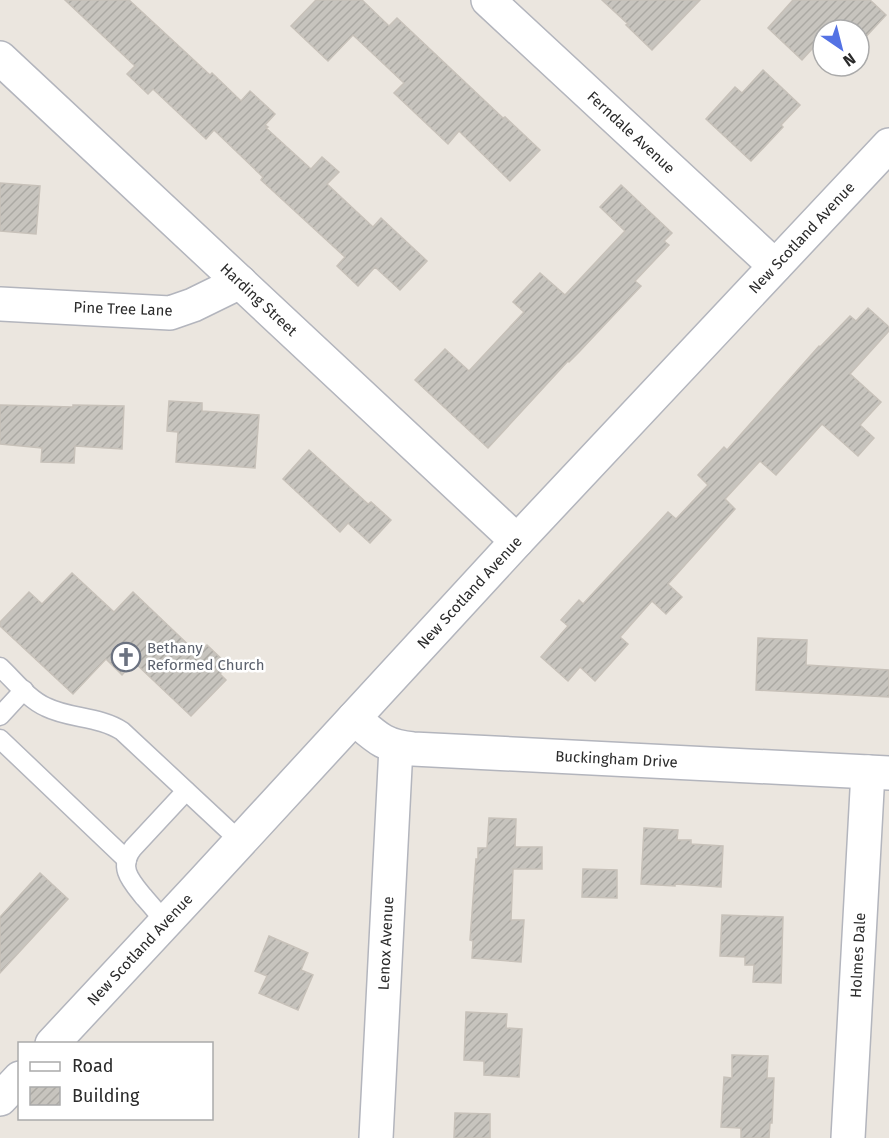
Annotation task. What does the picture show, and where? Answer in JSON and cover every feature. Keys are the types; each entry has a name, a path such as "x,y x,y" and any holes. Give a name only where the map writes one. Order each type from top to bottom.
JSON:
{"street":[{"name":"Ferndale Avenue","path":"488,0 775,266"},
{"name":"Harding Street","path":"0,58 517,541"},
{"name":"New Scotland Avenue","path":"54,1042 517,541 889,145"},
{"name":"Pine Tree Lane","path":"0,304 170,313 193,305 240,282"},
{"name":"Buckingham Drive","path":"354,718 380,739 396,747 878,773"},
{"name":"Lenox Avenue","path":"376,1138 396,747"},
{"name":"Holmes Dale","path":"848,1138 878,773"},
{"path":"0,1099 18,1080"}],"lane":[{"path":"0,667 46,708 103,722 118,729 240,841"},
{"path":"0,717 24,690"},
{"path":"0,739 127,860"},
{"path":"165,922 129,878 126,868 127,860 133,848 186,791"}],"building":[{"path":"65,0 129,0 241,101 250,91 275,114 265,125 268,127 266,128 311,169 322,157 339,172 327,184 373,227 381,218 427,261 400,290 375,267 358,286 337,266 345,257 261,180 263,177 214,130 206,139 153,89 148,94 127,74 135,66"},
{"path":"316,0 362,0 389,26 397,18 540,150 510,181 459,131 448,144 394,93 404,83 353,35 328,61 291,26"},
{"path":"602,0 700,0 652,50"},
{"path":"793,0 870,0 886,15 871,31 871,18 811,18 811,50 802,60 768,28"},
{"path":"763,70 800,105 751,161 706,119 735,87 742,93"},
{"path":"0,183 40,186 36,234 0,231"},
{"path":"621,185 672,233 664,241 669,245 635,281 641,286 488,448 415,380 445,349 469,371 524,312 513,302 540,273 565,295 625,231 600,207"},
{"path":"868,308 889,327 889,331 850,374 881,402 860,425 874,438 858,456 822,424 776,475 760,461 725,499 735,509 668,584 682,597 666,614 652,601 620,637 628,644 595,681 580,667 568,681 541,657 568,626 561,620 579,600 583,604 668,512 676,519 708,485 698,475 724,447 727,450 819,346 850,316 856,321"},
{"path":"169,401 202,403 202,411 259,415 255,468 176,462 178,432 167,431"},
{"path":"0,405 124,406 122,449 75,446 74,463 41,462 42,448 0,444"},
{"path":"309,450 368,504 371,502 391,520 370,543 348,523 340,532 283,479"},
{"name":"Bethany Reformed Church","path":"72,573 114,612 133,592 198,654 207,645 228,665 220,674 226,680 191,716 134,662 122,675 106,659 73,694 0,626 0,622 29,592 42,604"},
{"path":"758,638 807,640 806,665 889,670 889,697 756,690"},
{"path":"489,818 516,819 515,847 542,847 542,869 513,869 511,920 524,920 521,962 472,958 473,941 470,940 476,859 478,859 478,848 487,848"},
{"path":"644,828 678,830 677,840 691,840 691,844 723,846 721,887 641,884"},
{"path":"583,869 617,870 617,898 582,897"},
{"path":"40,873 68,899 0,973 0,917"},
{"path":"722,915 783,917 781,983 753,982 754,965 745,965 745,957 720,956"},
{"path":"269,936 308,953 301,970 313,975 298,1010 259,993 267,976 255,971"},
{"path":"466,1012 507,1014 506,1028 522,1029 519,1077 484,1075 484,1061 464,1060"},
{"path":"732,1055 768,1056 767,1078 774,1078 769,1138 741,1138 741,1128 721,1127 724,1077 732,1078"},
{"path":"455,1113 490,1114 490,1138 454,1138"}],"place":[{"name":"Bethany Reformed Church","path":"126,657"}]}
